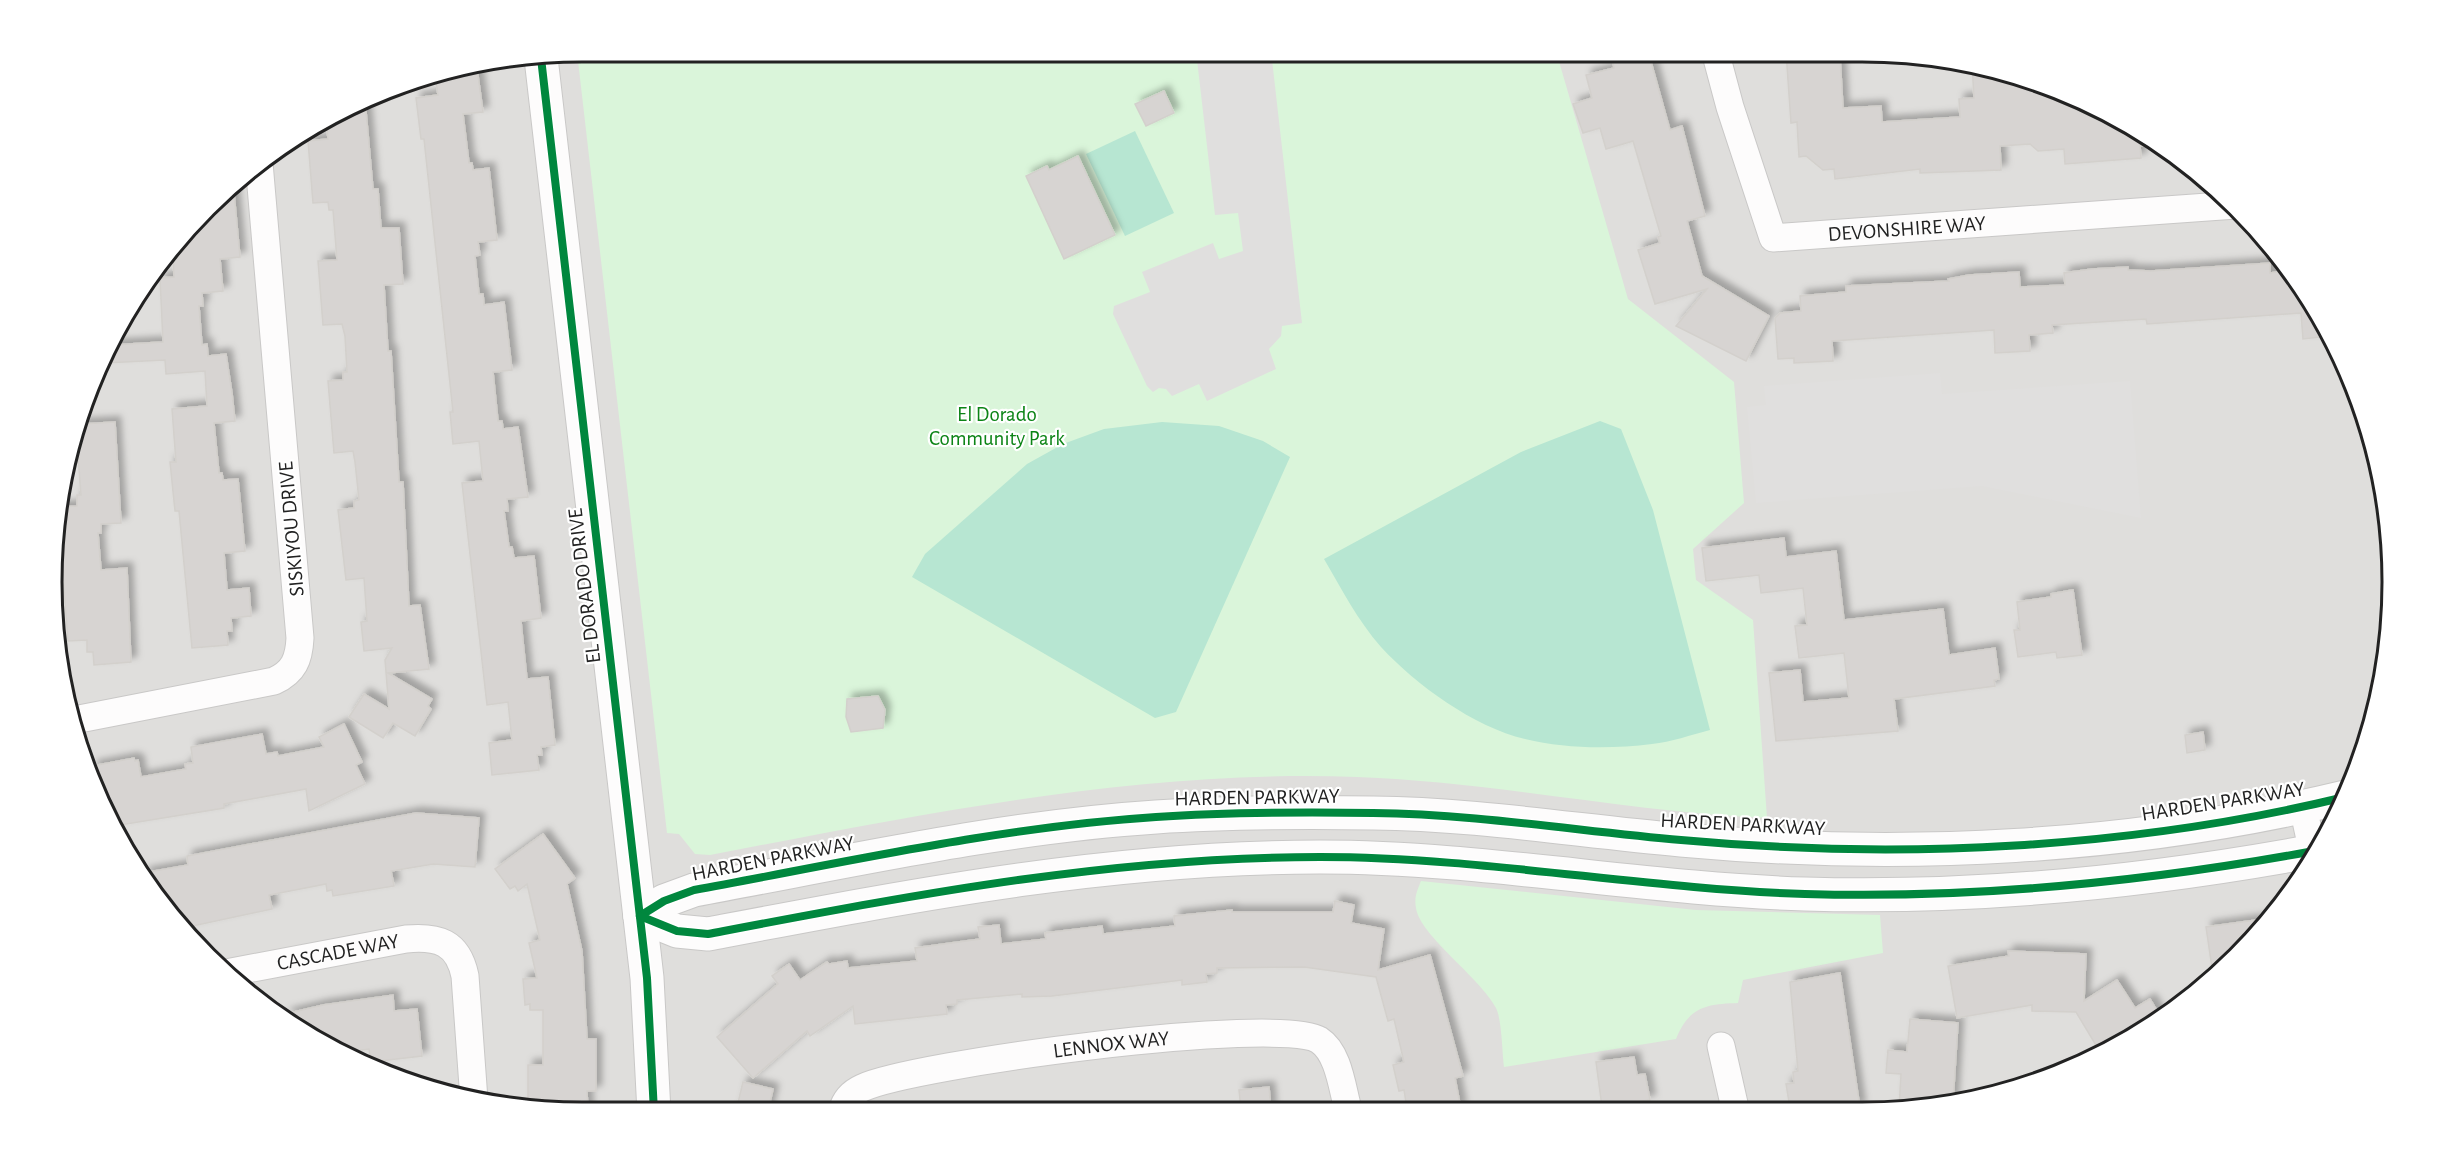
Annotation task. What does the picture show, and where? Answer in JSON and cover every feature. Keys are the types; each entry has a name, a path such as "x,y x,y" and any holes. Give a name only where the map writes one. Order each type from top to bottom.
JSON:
{"street":[{"name":"DEVONSHIRE WAY","path":"1717,62 1773,238 2221,206"},
{"name":"EL DORADO DRIVE","path":"542,63 640,916 650,1017 654,1102"},
{"name":"SISKIYOU DRIVE","path":"80,719 274,681 289,673 298,659 300,638 260,173"},
{"name":"HARDEN PARKWAY","path":"640,916 664,901 706,888 912,850 1025,832 1153,817 1255,813 1377,813 1462,817 1682,840 1798,848 1923,849 2115,837 2303,807 2334,800"},
{"path":"2303,807 2311,845"},
{"path":"640,916 677,930 708,934 950,890 1071,871 1233,860 1321,857 1419,861 1707,888 1805,894 1902,895 2098,884 2306,853"},
{"name":"CASCADE WAY","path":"238,971 406,939 433,938 450,946 460,957 465,976 473,1090"},
{"name":"LENNOX WAY","path":"847,1102 852,1094 867,1086 960,1065 1135,1041 1284,1033 1310,1036 1326,1045 1334,1059 1346,1102"},
{"path":"1721,1046 1734,1102"}],"shaded area":[{"path":"1197,62 1272,62 1302,323 1282,326 1281,336 1269,349 1276,369 1207,401 1199,384 1172,396 1166,389 1159,388 1153,392 1147,386 1113,314 1114,306 1150,292 1142,272 1213,243 1219,259 1243,251 1238,213 1215,215"},
{"path":"1862,62 1897,63 1964,71 2030,89 2061,101 2122,131 2151,149 2179,169 2230,214 2275,265 2295,293 2329,352 2343,383 2355,414 2373,480 2381,547 2382,582 2381,616 2373,683 2355,749 2343,780 2313,842 2275,898 2230,949 2179,994 2122,1032 2061,1062 1997,1084 1930,1097 1862,1102 582,1102 480,1092 414,1074 383,1062 321,1032 265,994 239,972 214,949 169,898 131,842 101,780 89,749 71,683 63,616 62,582 63,547 71,480 89,414 115,352 131,322 169,265 214,214 239,191 265,169 321,131 383,101 414,89 480,71 547,63"},
{"path":"1940,373 1942,394 2130,381 2141,518 1982,486 1756,503 1747,407 1766,405 1764,386"}],"green space":[{"name":"El Dorado Community Park","path":"578,62 1559,62 1628,299 1734,382 1744,503 1693,549 1696,580 1753,620 1767,818 1665,810 1409,780 1275,776 1113,787 1032,798 871,824 710,855 695,854 679,834 667,833"},
{"path":"1135,131 1174,213 1125,236 1086,154"},
{"path":"1600,421 1621,429 1653,510 1710,730 1659,743 1621,747 1588,747 1556,745 1525,739 1486,725 1428,690 1381,647 1357,615 1324,559 1521,452"},
{"path":"1162,422 1219,426 1263,441 1290,457 1176,712 1155,718 912,577 925,554 1027,464 1063,444 1104,429"},
{"path":"1421,881 1696,910 1880,915 1883,953 1743,980 1738,1003 1700,1009 1687,1020 1676,1039 1504,1067 1501,1028 1496,1008 1420,919 1415,901"}],"building":[{"path":"1613,62 1651,62 1670,130 1682,126 1705,216 1687,221 1702,276 1769,316 1746,361 1676,326 1707,289 1655,304 1638,250 1660,243 1658,237 1661,236 1633,141 1606,149 1600,128 1583,133 1573,104 1592,98 1586,75 1614,68"},
{"path":"1787,62 1840,62 1843,108 1881,106 1882,122 1960,117 1959,99 1974,98 1973,73 2030,89 2061,101 2092,115 2145,146 2140,146 2141,158 2065,164 2064,149 2038,151 2030,144 2000,146 2001,170 1920,173 1920,169 1835,179 1834,169 1823,170 1806,156 1799,157 1797,122 1791,123"},
{"path":"477,72 483,112 463,114 469,163 472,163 473,170 489,168 497,240 478,242 480,255 475,256 479,294 483,294 484,305 504,302 512,370 493,372 498,421 502,421 503,429 518,427 528,497 507,499 508,511 504,511 509,547 512,547 514,558 534,556 541,618 521,621 527,679 548,677 555,745 541,747 542,755 537,755 539,770 492,775 489,743 512,740 508,702 487,705 462,483 483,481 479,441 453,444 450,412 453,412 424,139 421,139 416,98 438,95 436,82"},
{"path":"1164,91 1174,113 1146,126 1135,104"},
{"path":"366,109 373,189 378,189 381,228 399,228 403,284 384,285 388,351 391,351 399,482 403,482 409,606 420,605 429,669 388,673 432,699 428,706 431,709 415,736 393,723 383,738 349,717 364,694 389,709 385,660 392,648 364,651 361,622 367,621 364,578 346,580 338,510 354,508 354,501 359,500 353,451 334,453 328,381 343,380 343,372 347,372 345,336 342,324 323,325 318,261 337,260 333,210 329,210 328,202 313,203 308,141 328,139 327,128"},
{"path":"1078,156 1115,235 1064,259 1026,176 1047,166 1049,170"},
{"path":"234,195 240,257 220,259 223,291 202,293 203,306 199,306 202,345 207,344 208,356 226,354 235,421 214,423 219,473 222,473 223,480 238,479 245,551 224,553 227,590 249,588 251,616 231,618 232,631 227,631 228,645 192,648 179,511 175,511 170,462 176,462 172,409 207,406 205,371 166,374 165,360 110,363 119,345 163,342 160,278 174,277 173,260 214,214"},
{"path":"2270,263 2270,273 2280,272 2321,337 2303,339 2301,313 2147,324 2146,319 2052,325 2053,333 2029,335 2030,351 1995,353 1994,330 1832,341 1833,361 1794,363 1794,358 1778,359 1775,318 1780,313 1801,311 1800,296 1846,292 1846,286 1949,281 1948,279 1969,275 2019,272 2020,287 2065,285 2064,273 2092,269 2128,267 2128,270 2151,271"},
{"path":"115,422 121,523 101,524 101,533 98,533 101,570 127,568 131,662 94,665 93,652 87,652 87,640 68,641 63,547 67,507 77,506 77,495 81,495 77,456 86,424"},
{"path":"1784,538 1786,557 1836,551 1844,620 1943,609 1949,655 1995,648 1999,679 1994,680 1995,686 1894,699 1898,731 1776,741 1769,673 1800,670 1803,702 1849,698 1844,653 1799,658 1795,626 1807,625 1803,588 1761,593 1759,575 1706,581 1702,548"},
{"path":"2073,590 2082,655 2057,658 2056,652 2018,657 2014,630 2020,630 2017,602 2051,597 2051,594"},
{"path":"878,696 885,710 883,728 851,732 846,717 847,699"},
{"path":"344,724 362,762 356,765 365,784 309,811 306,789 224,804 224,808 122,825 95,765 134,758 135,761 138,760 141,777 186,769 185,764 193,763 191,747 262,734 266,754 277,752 278,756 324,747 319,737"},
{"path":"2203,732 2205,750 2187,753 2185,735"},
{"path":"416,813 479,818 475,867 433,864 391,871 394,886 333,896 332,890 327,891 326,884 269,895 272,909 193,926 150,872 188,865 187,856"},
{"path":"543,834 575,878 567,884 582,951 587,1039 596,1039 596,1091 587,1091 588,1102 528,1098 528,1065 543,1065 543,1010 530,1010 530,1004 525,1005 523,979 537,978 529,943 540,940 527,884 518,891 515,886 510,889 495,869"},
{"path":"1335,901 1354,905 1351,923 1384,929 1378,970 1430,955 1463,1076 1455,1078 1460,1102 1406,1102 1404,1090 1399,1091 1393,1065 1404,1062 1394,1019 1388,1021 1376,977 1304,967 1217,968 1217,973 1206,974 1207,982 1182,985 1182,980 1052,996 1022,997 1022,994 957,1000 957,1004 946,1005 947,1014 855,1024 853,1006 810,1036 807,1031 753,1078 717,1037 778,984 772,976 789,964 800,980 827,962 829,964 847,961 848,968 917,961 915,948 980,939 978,927 999,925 1001,944 1046,939 1045,933 1102,926 1103,934 1175,926 1174,916 1232,910 1232,912 1333,912"},
{"path":"2256,920 2212,966 2206,927"},
{"path":"2008,951 2086,954 2084,1001 2117,980 2135,1008 2150,999 2157,1010 2096,1046 2076,1012 2032,1011 2032,1005 1957,1018 1948,966 2009,956"},
{"path":"1840,973 1859,1102 1789,1102 1786,1084 1794,1083 1793,1072 1798,1071 1790,982"},
{"path":"393,995 394,1011 417,1009 422,1056 381,1061 370,1056 369,1049 358,1051 352,1048 291,1013 323,1005"},
{"path":"1910,1019 1958,1023 1954,1094 1899,1100 1901,1074 1886,1073 1888,1050 1907,1052"},
{"path":"1634,1057 1637,1075 1645,1074 1650,1100 1601,1102 1596,1062"},
{"path":"743,1082 773,1089 770,1102 738,1102"},
{"path":"1269,1087 1270,1102 1240,1102 1239,1090"}],"cycle path":[{"path":"542,63 647,978 653,1102"},
{"path":"640,916 664,901 694,890 982,837 1156,817 1264,813 1412,814 1764,846 1931,849 2015,846 2098,839 2264,815 2334,799"},
{"path":"640,916 677,931 708,934 937,892 1012,881 1088,871 1242,859 1381,858 1502,867 1744,891 1869,895 1997,891 2124,880 2306,852"}]}
